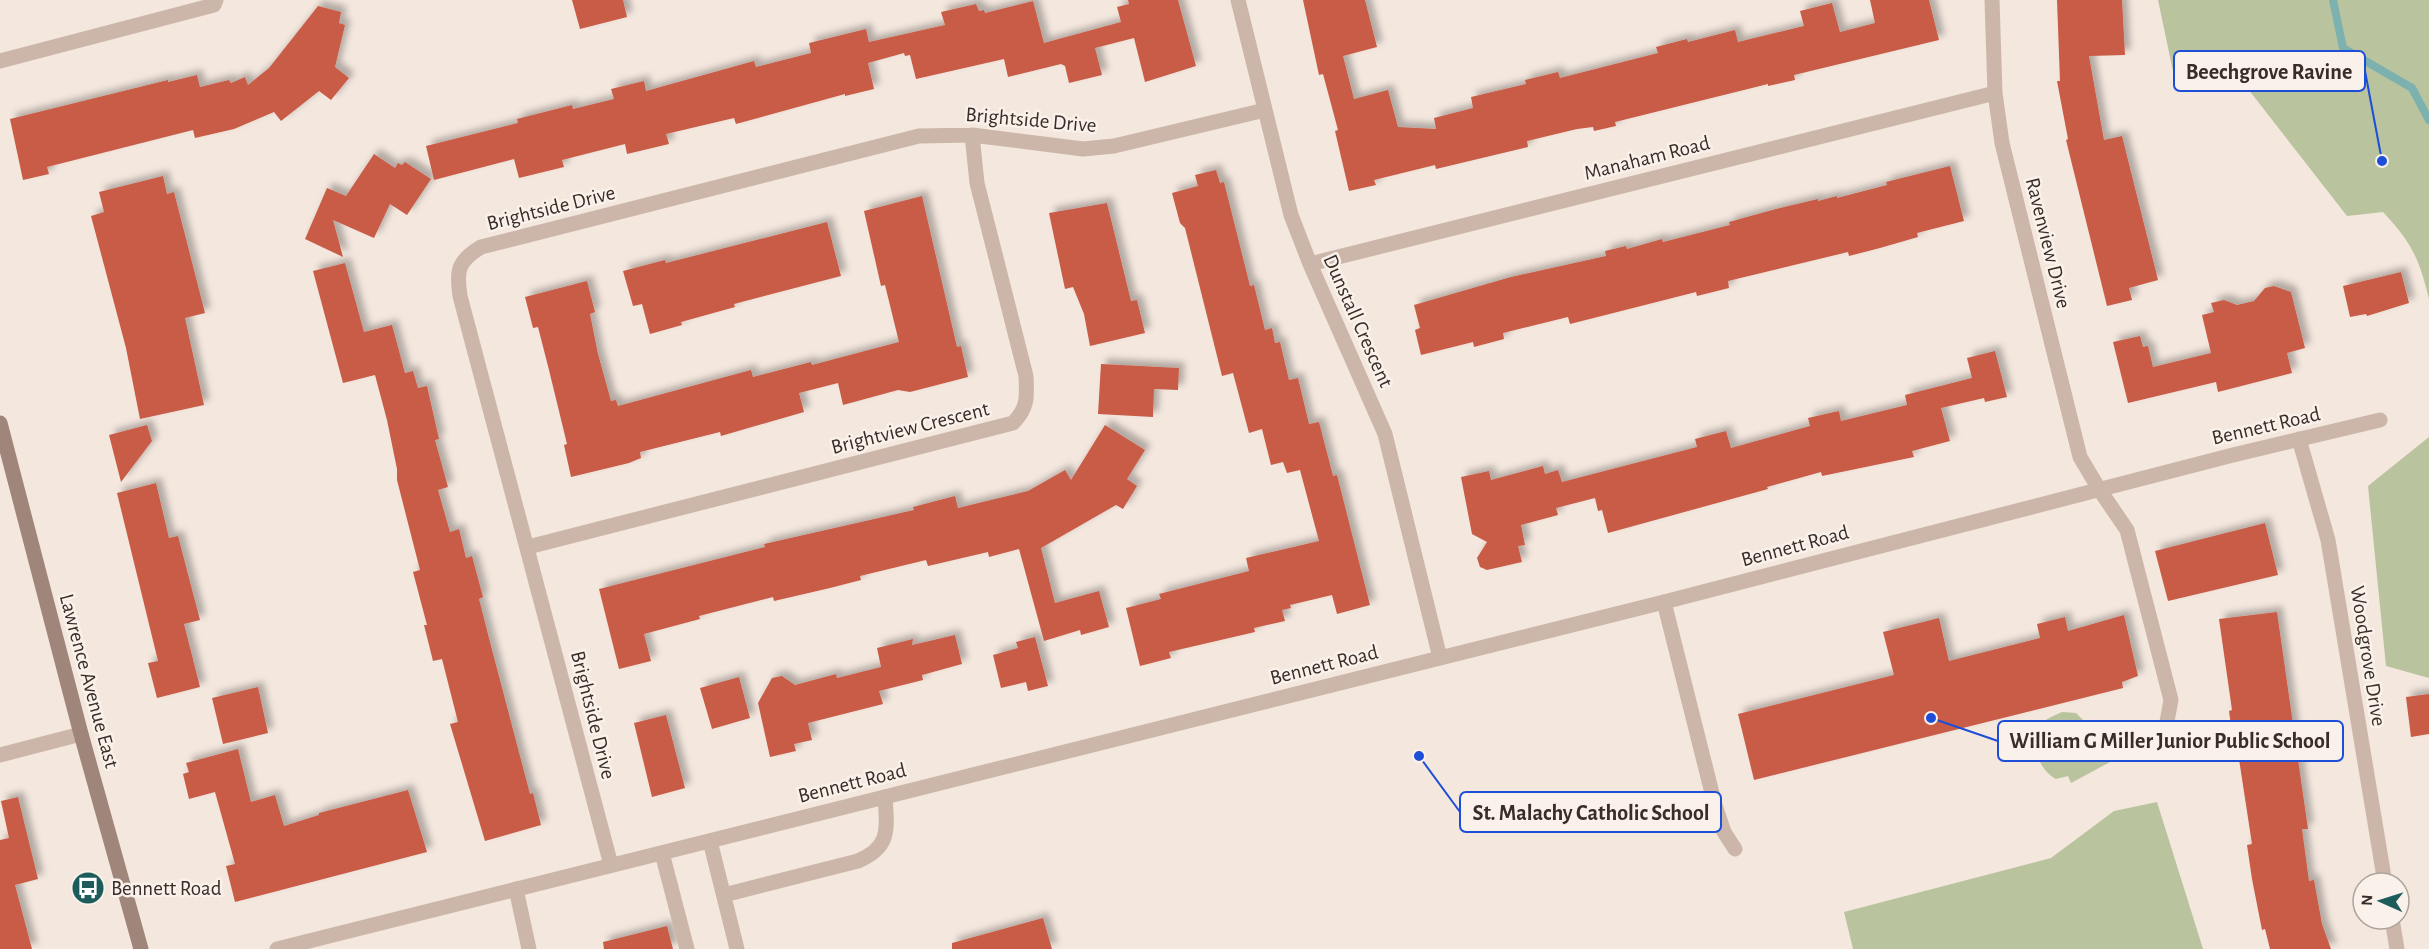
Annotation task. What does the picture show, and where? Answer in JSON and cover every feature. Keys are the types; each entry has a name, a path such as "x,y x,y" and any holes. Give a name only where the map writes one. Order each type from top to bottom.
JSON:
{"main road":[{"name":"Lawrence Avenue East","path":"0,423 81,734 141,949"}],"street":[{"path":"0,61 213,5 216,0"},
{"name":"Dunstall Crescent","path":"1238,0 1292,215 1310,264 1385,434 1440,658"},
{"name":"Ravenview Drive","path":"1992,0 1995,93 2002,143 2080,457 2099,489 2117,511 2127,530 2171,700 2163,743"},
{"name":"Manaham Road","path":"1310,264 1995,93"},
{"name":"Brightside Drive","path":"611,866 460,296 457,276 465,257 481,247 919,136 972,135 1083,149 1114,146 1265,110"},
{"name":"Brightview Crescent","path":"528,547 1012,423 1023,412 1027,395 1026,376 977,183 972,135"},
{"name":"Bennett Road","path":"278,949 2380,420"},
{"name":"Woodgrove Drive","path":"2299,439 2328,540 2383,871"},
{"path":"1664,602 1715,806 1724,832 1735,849"},
{"path":"0,755 81,734"},
{"path":"723,895 858,861 872,855 882,844 886,832 885,797"},
{"path":"710,841 736,949"},
{"path":"662,853 687,949"},
{"path":"516,889 529,949"},
{"path":"2394,931 2397,949"}],"green space":[{"path":"2158,0 2429,0 2429,299 2418,262 2408,242 2393,223 2383,212 2347,216 2227,62 2174,76"},
{"path":"2429,437 2429,678 2386,666 2368,486"},
{"path":"2062,712 2076,713 2092,729 2103,726 2113,754 2110,762 2071,783 2068,776 2056,779 2049,774 2037,753 2036,745 2040,728 2045,721"},
{"path":"2157,802 2203,949 1853,949 1844,912 2051,858 2114,811"}],"building":[{"path":"572,0 623,0 627,17 580,29"},
{"path":"1128,0 1178,0 1196,66 1145,82 1134,38 1095,48 1102,75 1069,83 1065,66 1061,64 1008,77 1004,59 916,79 910,55 905,56 904,53 868,63 874,89 845,96 845,94 736,124 734,118 666,134 669,144 627,154 625,144 562,160 564,167 519,178 514,159 434,180 426,146 518,123 517,119 572,105 573,109 614,99 611,89 644,81 646,91 754,61 756,67 811,53 809,43 866,29 869,42 945,25 941,12 976,4 979,11 984,10 985,13 1033,1 1044,43 1121,22 1117,7 1129,4"},
{"path":"1303,0 1365,0 1377,47 1343,56 1354,99 1388,90 1398,127 1436,129 1434,118 1473,108 1471,97 1526,84 1525,80 1558,72 1560,78 1658,53 1656,47 1687,39 1688,42 1735,30 1738,42 1804,26 1800,11 1832,3 1840,32 1875,23 1870,0 1929,0 1939,40 1794,75 1795,80 1768,86 1768,84 1615,122 1616,126 1594,131 1593,127 1577,129 1527,141 1528,147 1436,169 1435,165 1374,180 1376,185 1349,191 1335,131 1338,130 1323,74 1319,75"},
{"path":"2057,0 2122,0 2125,55 2089,56 2104,140 2122,136 2158,280 2129,288 2132,300 2107,306 2066,140 2068,139 2057,81 2060,81"},
{"path":"318,6 341,12 339,23 345,25 335,67 349,78 331,100 319,91 281,121 274,112 234,129 195,138 193,130 47,167 49,174 23,180 10,119 197,75 200,87 229,80 231,83 245,77 248,85 269,68"},
{"path":"374,154 395,168 398,163 402,165 405,162 431,179 407,215 390,204 374,238 333,220 343,257 305,239 327,188 346,196"},
{"path":"1950,166 1964,221 1917,233 1918,237 1849,256 1848,252 1728,281 1729,288 1697,296 1696,292 1570,324 1568,317 1503,333 1504,339 1474,347 1473,342 1421,355 1415,330 1420,328 1414,305 1511,277 1606,256 1605,251 1626,246 1627,249 1662,239 1663,242 1730,225 1729,222 1776,209 1818,199 1818,201 1837,196 1837,198 1887,185 1886,182"},
{"path":"1216,170 1220,183 1224,182 1250,286 1254,285 1265,330 1272,328 1275,343 1280,342 1289,380 1298,378 1309,424 1319,422 1333,476 1337,475 1370,605 1337,614 1332,595 1290,605 1291,608 1282,610 1285,621 1254,628 1255,632 1169,652 1171,658 1140,666 1126,608 1161,599 1159,594 1249,571 1246,558 1319,541 1300,470 1287,473 1283,462 1271,465 1262,429 1249,433 1233,373 1222,376 1185,228 1180,223 1172,193 1198,186 1195,175"},
{"path":"163,176 167,194 174,192 205,313 185,318 204,405 140,419 126,348 91,216 104,212 99,192"},
{"path":"922,196 957,347 961,346 968,377 910,392 898,390 843,405 838,383 799,393 804,412 721,436 720,432 640,452 641,458 629,463 571,477 564,445 567,444 549,370 538,327 533,328 525,297 587,281 595,312 590,314 598,354 611,401 616,400 618,406 751,370 753,377 811,362 812,365 899,342 885,285 881,286 864,211"},
{"path":"1107,203 1131,301 1137,300 1145,333 1090,346 1084,314 1073,287 1065,289 1049,213"},
{"path":"827,222 841,276 734,304 735,307 681,322 682,325 650,334 642,304 633,306 623,271 665,260 666,263"},
{"path":"345,263 364,332 392,325 405,373 413,371 418,388 427,386 439,439 435,440 448,487 438,490 450,532 459,529 466,558 472,556 483,597 479,599 491,646 530,794 533,793 541,825 485,841 450,724 458,722 442,659 433,661 424,625 427,625 413,572 420,570 397,480 397,469 387,420 375,375 343,383 313,271"},
{"path":"2401,272 2409,303 2367,316 2366,314 2350,317 2343,286"},
{"path":"2274,286 2291,292 2305,348 2287,353 2292,373 2218,392 2216,382 2128,403 2113,342 2140,336 2143,347 2148,346 2153,367 2211,353 2202,315 2214,312 2211,303 2224,300 2237,305 2254,301 2265,288"},
{"path":"1995,351 2007,397 1985,402 1984,398 1941,408 1950,441 1912,451 1914,457 1822,476 1821,472 1608,533 1602,510 1598,511 1595,498 1556,508 1558,515 1521,525 1525,545 1518,546 1522,562 1487,570 1480,567 1477,558 1487,542 1472,534 1461,477 1489,471 1491,480 1543,466 1545,474 1558,470 1562,482 1697,447 1695,439 1726,431 1731,448 1810,426 1808,418 1839,411 1841,421 1907,405 1905,395 1972,378 1967,358"},
{"path":"1101,364 1179,368 1178,390 1154,389 1153,417 1098,414"},
{"path":"147,425 152,441 121,482 109,435"},
{"path":"1105,425 1145,450 1127,479 1137,486 1123,509 1116,505 1041,548 1055,603 1099,591 1109,627 1081,635 1080,630 1044,641 1019,549 989,557 988,552 928,566 926,560 860,576 861,580 830,588 774,601 773,597 699,616 700,619 644,634 651,661 619,669 599,589 765,547 764,544 914,510 913,507 955,496 958,508 1028,491 1065,470 1071,480"},
{"path":"156,483 169,538 178,536 200,620 184,624 200,687 157,698 148,663 158,661 117,493"},
{"path":"2265,523 2278,575 2168,601 2155,551"},
{"path":"2277,612 2308,829 2302,829 2309,881 2314,880 2322,924 2331,949 2270,949 2265,929 2262,930 2252,879 2247,845 2252,844 2237,746 2234,747 2229,711 2232,710 2219,619"},
{"path":"2124,615 2138,676 2122,682 2123,688 1754,780 1738,714 1894,675 1883,632 1939,618 1949,661 2040,638 2037,624 2065,617 2068,631"},
{"path":"955,635 962,664 922,675 923,680 879,691 883,704 808,723 812,740 794,744 796,751 770,757 758,703 772,678 782,676 795,685 836,674 837,678 881,667 877,648 913,639 912,645"},
{"path":"1035,637 1048,686 1028,691 1026,682 1001,688 993,655 1018,648 1016,642"},
{"path":"739,677 750,718 712,729 700,688"},
{"path":"258,687 268,733 223,744 212,698"},
{"path":"2429,694 2429,734 2411,737 2406,697"},
{"path":"666,715 685,788 652,797 634,723"},
{"path":"238,749 251,802 275,795 284,826 319,815 319,813 408,790 427,852 235,902 226,866 235,864 215,792 189,799 183,774 189,772 186,763"},
{"path":"18,797 38,879 15,885 32,949 0,949 0,840 9,838 1,801"},
{"path":"1043,918 1052,949 952,949 952,943"},
{"path":"667,926 673,949 604,949 603,942"}],"waterway":[{"path":"2333,0 2343,48 2412,88 2429,120"}],"place":[{"name":"Beechgrove Ravine","path":"2382,161"},
{"name":"William G Miller Junior Public School","path":"1931,718"},
{"name":"St. Malachy Catholic School","path":"1419,756"},
{"name":"Bennett Road","path":"88,888"}]}
